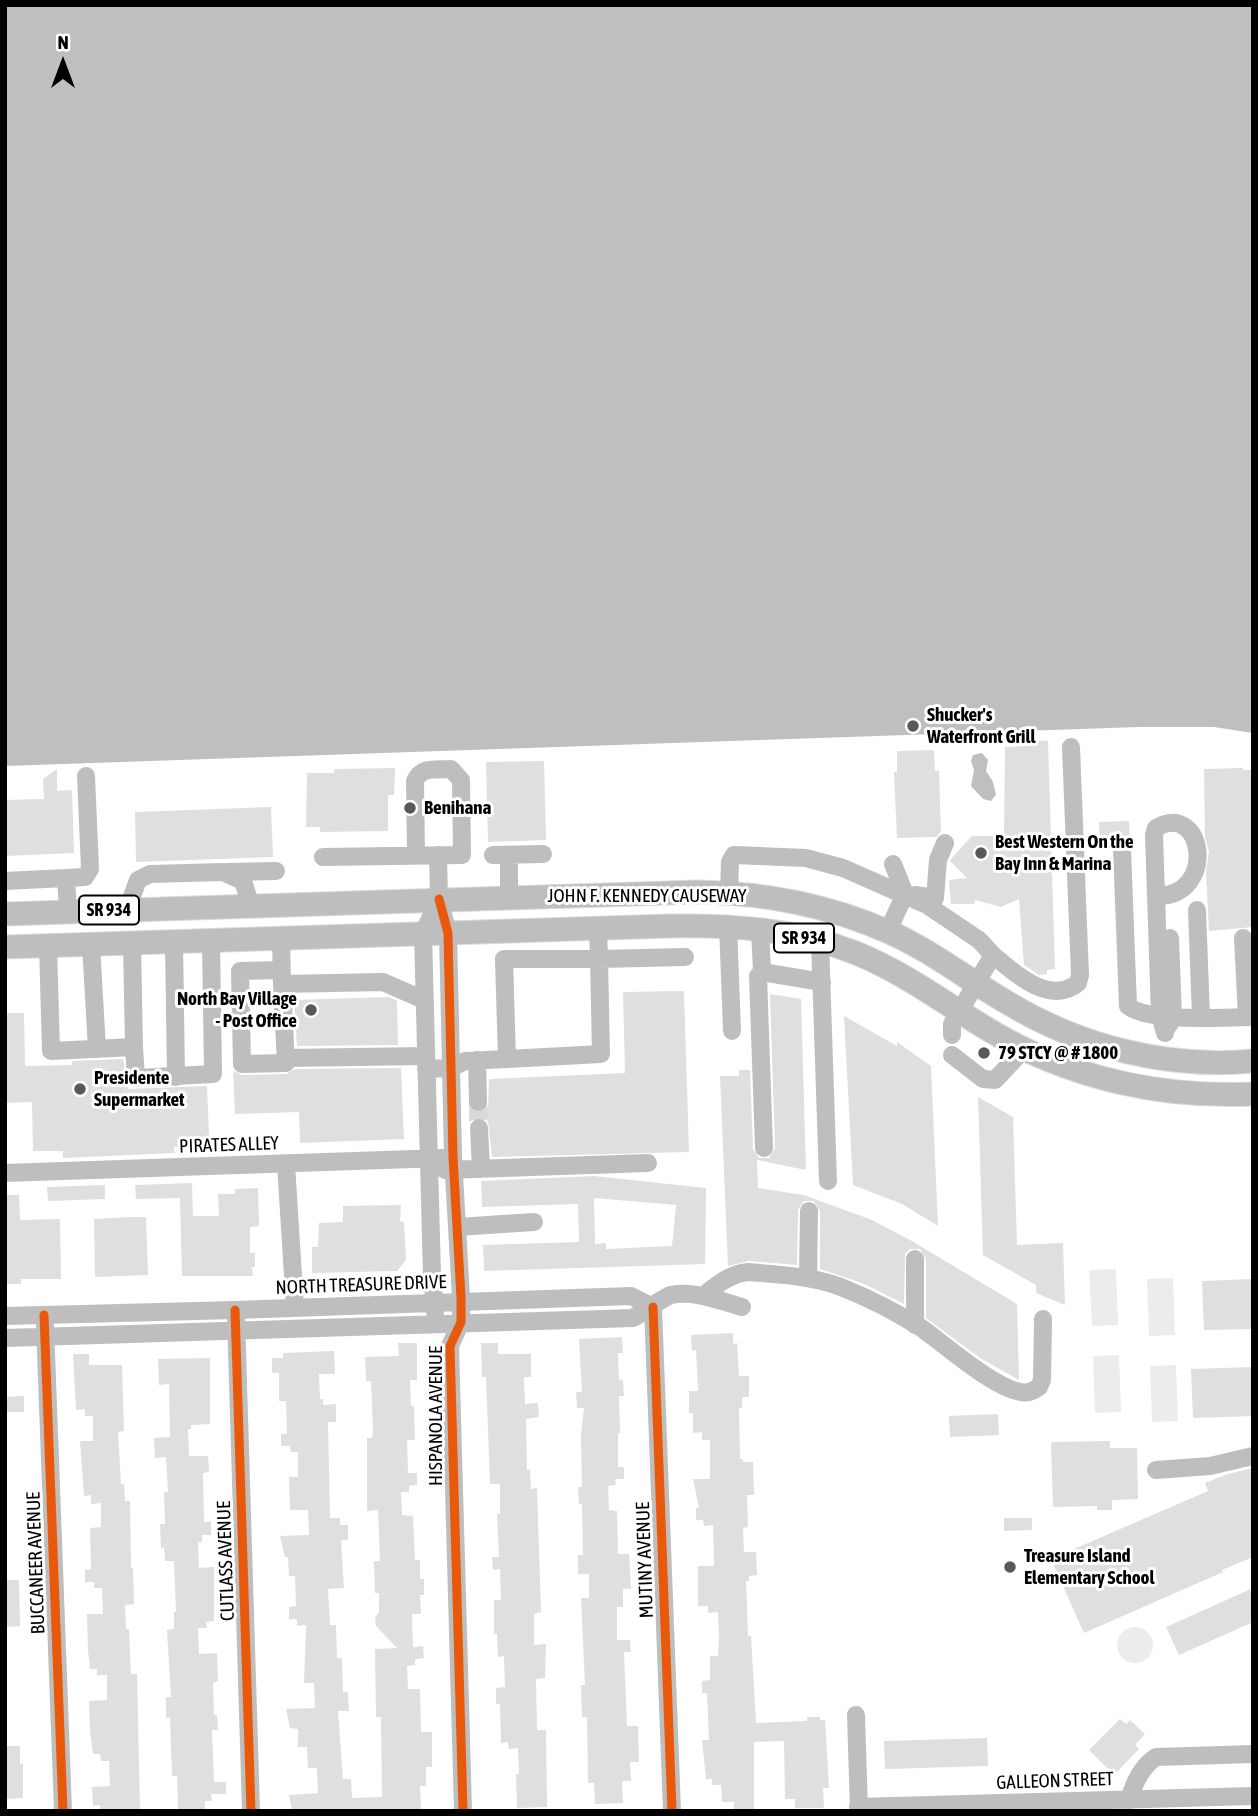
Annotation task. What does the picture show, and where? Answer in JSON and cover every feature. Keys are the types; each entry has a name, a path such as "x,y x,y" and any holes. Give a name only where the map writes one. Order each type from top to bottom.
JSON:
{"main road":[{"name":"JOHN F. KENNEDY CAUSEWAY","path":"5,914 698,892 780,899 822,908 888,931 943,961 1017,1009 1054,1028 1109,1047 1194,1062 1253,1061"},
{"path":"698,892 699,925"},
{"path":"211,941 212,907"},
{"name":"JOHN F. KENNEDY CAUSEWAY","path":"5,947 728,925 820,941 862,956 904,975 1023,1050 1068,1068 1130,1086 1194,1094 1253,1094"},
{"path":"1194,1062 1194,1094"}],"street":[{"path":"729,893 731,857 742,848 827,862 905,894 979,940 1020,978 1036,986 1070,990 1078,983 1080,975 1070,747"},
{"path":"323,857 462,855 461,780 451,769 424,770 418,774 415,781 416,855"},
{"path":"5,881 85,877 90,869 86,776"},
{"path":"905,894 935,898 939,860 945,843"},
{"path":"1122,849 1128,1006 1132,1009 1166,1022 1201,1017 1250,1017 1243,938"},
{"path":"509,898 501,855 543,854"},
{"path":"438,855 439,899"},
{"path":"888,931 905,894 893,864"},
{"path":"127,910 138,880 150,874 275,871"},
{"path":"223,872 243,881 251,906"},
{"path":"66,878 68,912"},
{"path":"1161,1058 1166,1022 1163,895"},
{"name":"HISPANOLA AVENUE","path":"439,899 448,933 451,1089 461,1303 461,1322 450,1346 463,1811"},
{"name":"HISPANOLA AVENUE","path":"439,899 424,934 424,999 433,1303 436,1322 450,1346"},
{"path":"1197,910 1201,1017"},
{"path":"728,925 732,1031"},
{"path":"285,1058 426,1062 451,1068 465,1060 601,1054 598,928"},
{"path":"760,929 762,972 758,976 764,1148"},
{"path":"281,939 282,977 285,1058 286,1063 242,1064 240,971 282,977 383,982 424,999"},
{"path":"132,943 136,1078 176,1077 209,1076 214,1073 211,941"},
{"path":"820,941 828,1181"},
{"path":"174,942 176,1077"},
{"path":"91,944 97,1049"},
{"path":"48,945 51,1051 134,1047"},
{"path":"951,1035 951,1024 993,955"},
{"path":"507,1059 505,959 685,957"},
{"path":"762,972 822,982"},
{"path":"952,1055 983,1079 995,1080 1023,1050"},
{"path":"451,1089 478,1096 477,1060"},
{"path":"479,1128 481,1169"},
{"name":"PIRATES ALLEY","path":"5,1173 286,1164 454,1163 481,1169 648,1163"},
{"path":"286,1164 295,1308"},
{"path":"808,1278 809,1211"},
{"path":"457,1227 534,1222"},
{"path":"915,1259 915,1325"},
{"path":"703,1296 727,1278 748,1272 808,1278 844,1288 876,1302 915,1325 984,1375 1015,1390 1028,1393 1039,1387 1042,1380 1044,1319"},
{"path":"653,1307 668,1295 703,1296 742,1307"},
{"name":"NORTH TREASURE DRIVE","path":"5,1316 631,1296 653,1307"},
{"name":"NORTH TREASURE DRIVE","path":"5,1338 436,1322 633,1318 653,1307"},
{"name":"MUTINY AVENUE","path":"653,1307 672,1811"},
{"name":"CUTLASS AVENUE","path":"236,1310 251,1811"},
{"name":"BUCCANEER AVENUE","path":"44,1315 63,1811"},
{"path":"1156,1470 1210,1465 1253,1456"},
{"path":"856,1715 858,1809"},
{"path":"1129,1800 1144,1766 1156,1756 1253,1754"},
{"name":"GALLEON STREET","path":"858,1809 1253,1796"}],"shaded area":[{"path":"5,5 1253,5 1253,733 1214,727 1138,727 5,766"},
{"path":"982,753 988,760 986,771 993,782 996,795 991,801 983,799 971,786 973,755"},
{"path":"1116,1269 1118,1325 1092,1326 1089,1270"},
{"path":"1173,1278 1175,1335 1149,1336 1147,1279"},
{"path":"1119,1355 1121,1412 1095,1413 1093,1356"},
{"path":"1176,1365 1178,1421 1152,1422 1150,1366"},
{"path":"1135,1627 1148,1632 1153,1645 1148,1658 1135,1663 1122,1658 1117,1645 1122,1632"}],"building":[{"name":"Best Western On the Bay Inn & Marina","path":"1027,740 1048,741 1055,969 1039,975 1024,965 1019,899 1001,907 975,900 974,904 951,904 949,880 967,878 950,861 972,836 1004,836 1005,747 1027,746"},
{"path":"934,750 935,771 939,771 941,832 936,837 897,838 894,772 897,772 897,751"},
{"path":"544,761 546,840 488,842 486,762"},
{"path":"395,768 394,795 388,795 388,831 320,832 320,827 306,827 307,773 334,773 335,769"},
{"path":"57,769 57,791 72,790 74,853 5,856 5,800 44,799 43,779"},
{"path":"1204,769 1253,770 1253,927 1209,931 1206,872 1209,852 1205,837"},
{"path":"271,807 273,857 136,862 135,812"},
{"path":"1129,821 1130,841 1121,838 1115,840 1111,847 1100,848 1099,822"},
{"path":"684,991 689,1152 492,1157 488,1121 479,1117 469,1122 469,1109 479,1113 488,1107 489,1079 625,1073 623,992"},
{"path":"770,994 801,999 806,1170 757,1160 758,1188 804,1195 872,1220 1017,1304 1019,1380 980,1358 926,1318 926,1259 920,1249 910,1249 905,1254 904,1304 862,1283 820,1269 820,1211 814,1201 804,1201 798,1210 797,1265 749,1261 728,1266 720,1076 739,1076 739,1070 750,1070 753,1149 759,1158 769,1158 775,1148"},
{"path":"389,997 397,1001 398,1045 297,1046 294,1000"},
{"path":"5,1013 24,1013 25,1066 72,1065 72,1061 123,1059 128,1089 207,1086 209,1137 187,1138 188,1146 174,1147 175,1153 63,1158 63,1151 33,1151 32,1102 5,1103"},
{"path":"844,1016 897,1046 897,1042 931,1066 938,1226 902,1204 853,1185"},
{"path":"401,1068 404,1139 300,1143 299,1112 235,1114 233,1071 242,1075 286,1074 295,1069"},
{"path":"978,1097 1013,1117 1017,1245 1063,1243 1065,1305 1036,1293 1036,1285 983,1255"},
{"path":"594,1176 706,1188 705,1264 484,1271 483,1245 579,1242 578,1204 482,1207 481,1181","holes":["594,1198 676,1205 672,1246 606,1249 606,1243 595,1244"]},
{"path":"192,1183 193,1216 219,1216 218,1194 235,1194 235,1189 258,1188 259,1226 250,1227 250,1253 255,1253 253,1276 182,1276 180,1198 136,1199 135,1185"},
{"path":"105,1185 105,1199 48,1201 47,1187"},
{"path":"5,1195 19,1195 20,1220 60,1219 61,1279 21,1279 21,1284 5,1284"},
{"path":"401,1205 400,1221 404,1222 406,1260 397,1271 312,1273 312,1247 318,1247 319,1223 343,1222 343,1206"},
{"path":"146,1217 148,1275 95,1277 94,1219"},
{"path":"1253,1279 1253,1329 1204,1330 1202,1281"},
{"path":"733,1333 733,1344 737,1343 739,1376 749,1376 749,1397 742,1397 742,1408 739,1408 740,1459 743,1459 743,1462 753,1462 754,1495 747,1495 748,1527 743,1528 744,1552 756,1552 757,1575 749,1576 749,1581 746,1581 756,1723 807,1721 807,1717 820,1717 820,1720 825,1720 829,1788 823,1788 824,1808 795,1808 795,1799 785,1799 784,1741 754,1742 754,1811 734,1811 734,1802 722,1802 721,1785 712,1785 712,1779 706,1779 702,1740 709,1740 707,1693 702,1693 702,1681 710,1680 710,1656 718,1656 719,1637 718,1612 708,1613 708,1606 698,1606 698,1566 714,1566 713,1525 704,1526 703,1520 696,1520 696,1508 699,1508 693,1479 710,1479 710,1440 702,1440 702,1432 693,1433 693,1413 689,1413 689,1391 698,1391 696,1350 692,1351 691,1335"},
{"path":"622,1337 623,1353 618,1353 619,1380 623,1380 624,1396 619,1396 618,1467 624,1467 624,1479 615,1479 616,1485 608,1486 609,1510 617,1511 618,1554 629,1554 631,1589 623,1589 623,1607 617,1607 617,1640 630,1640 631,1652 624,1652 627,1726 638,1726 639,1762 630,1762 631,1781 622,1781 623,1803 595,1804 594,1783 588,1783 587,1717 582,1717 581,1685 585,1685 581,1598 589,1598 589,1574 578,1574 578,1555 583,1555 582,1504 579,1504 578,1487 582,1487 581,1435 584,1408 577,1408 576,1392 582,1392 579,1339"},
{"path":"398,1343 417,1343 417,1380 410,1380 415,1440 407,1440 408,1473 417,1473 417,1485 409,1486 409,1492 401,1492 402,1515 413,1516 415,1560 420,1560 420,1579 424,1579 424,1595 420,1595 421,1614 412,1614 413,1647 423,1646 424,1658 415,1659 415,1665 407,1666 408,1689 420,1689 421,1732 432,1732 432,1767 426,1767 426,1786 420,1786 421,1809 292,1811 289,1795 318,1793 317,1768 308,1768 307,1747 298,1747 298,1729 290,1728 286,1709 315,1708 314,1683 304,1683 306,1625 297,1626 297,1619 289,1619 289,1607 296,1606 295,1576 289,1576 288,1557 285,1557 280,1536 309,1535 308,1510 290,1510 289,1477 298,1477 298,1452 291,1452 290,1446 281,1446 281,1434 287,1434 286,1401 279,1401 279,1373 272,1373 272,1358 283,1358 283,1353 334,1351 335,1374 319,1374 320,1399 323,1399 323,1405 336,1404 336,1422 328,1422 330,1518 340,1518 340,1525 348,1525 348,1540 341,1540 344,1588 328,1589 330,1625 336,1625 337,1658 342,1658 343,1692 348,1692 349,1711 338,1711 343,1779 351,1779 352,1798 382,1797 381,1717 376,1717 375,1649 397,1648 376,1626 375,1617 379,1613 379,1593 375,1593 374,1561 380,1561 378,1510 367,1511 367,1438 372,1438 373,1431 371,1381 366,1381 365,1357 399,1356"},
{"path":"481,1343 498,1343 498,1354 531,1354 531,1377 524,1377 525,1404 538,1403 539,1417 526,1419 527,1470 530,1469 531,1489 537,1488 541,1612 534,1614 534,1645 546,1644 545,1678 536,1679 537,1730 546,1730 547,1807 517,1808 518,1748 509,1749 508,1742 501,1743 500,1704 496,1704 496,1688 505,1687 504,1656 498,1657 497,1634 494,1634 494,1600 501,1600 500,1569 493,1570 492,1557 499,1557 497,1514 500,1514 500,1484 490,1484 486,1377 482,1377"},
{"path":"73,1354 89,1354 89,1365 122,1365 124,1431 118,1432 121,1484 124,1484 125,1501 130,1501 134,1604 125,1605 131,1674 137,1674 140,1811 100,1811 100,1805 93,1806 92,1787 110,1786 109,1761 101,1761 100,1754 93,1754 90,1731 89,1701 107,1700 107,1675 97,1675 97,1669 90,1669 88,1651 87,1614 103,1614 102,1588 94,1588 94,1582 85,1582 85,1570 91,1569 90,1528 101,1527 101,1503 91,1504 91,1495 84,1496 80,1441 93,1441 93,1416 85,1416 85,1409 76,1410"},
{"path":"210,1358 210,1424 191,1425 191,1429 188,1429 189,1456 208,1456 209,1472 203,1473 204,1522 211,1522 211,1535 202,1535 202,1542 198,1542 199,1568 214,1567 214,1621 206,1622 207,1628 198,1628 199,1654 217,1653 218,1681 213,1683 214,1715 217,1715 218,1730 212,1730 214,1782 226,1782 226,1794 211,1794 212,1801 205,1801 205,1811 178,1811 177,1776 172,1776 170,1717 166,1718 166,1697 171,1697 167,1630 174,1629 176,1612 174,1561 165,1561 164,1547 161,1548 160,1524 165,1524 164,1492 168,1492 166,1457 155,1458 154,1438 170,1437 169,1384 159,1385 158,1359"},
{"path":"1253,1367 1253,1416 1193,1418 1191,1369"},
{"path":"24,1396 24,1412 5,1412 5,1397"},
{"path":"998,1414 999,1435 950,1437 949,1416"},
{"path":"1110,1441 1110,1448 1137,1448 1138,1499 1112,1500 1112,1510 1097,1510 1097,1506 1053,1507 1051,1442"},
{"path":"1253,1468 1253,1557 1084,1633 1051,1559 1208,1491 1205,1483"},
{"path":"1004,1518 1032,1518 1032,1530 1004,1531"},
{"path":"5,1580 19,1580 20,1626 5,1627"},
{"path":"1253,1588 1253,1622 1179,1655 1166,1627"},
{"path":"1120,1719 1126,1724 1130,1720 1145,1734 1135,1745 1139,1749 1114,1775 1089,1750"},
{"path":"987,1738 988,1766 885,1769 884,1741"},
{"path":"5,1746 20,1746 23,1798 5,1799"}],"tunnel":[{"path":"478,1102 479,1128"}],"cycle path":[{"path":"439,899 448,933 453,1157 461,1297 461,1322 450,1346 463,1811"},
{"path":"653,1307 672,1811"},
{"path":"235,1310 251,1811"},
{"path":"44,1315 63,1811"}],"place":[{"name":"Shucker's Waterfront Grill","path":"913,726"},
{"name":"Benihana","path":"410,808"},
{"name":"Best Western On the Bay Inn & Marina","path":"981,853"},
{"name":"North Bay Village - Post Office","path":"311,1010"},
{"name":"79 STCY @ # 1800","path":"984,1053"},
{"name":"Presidente Supermarket","path":"80,1089"},
{"name":"Treasure Island Elementary School","path":"1010,1567"}]}
